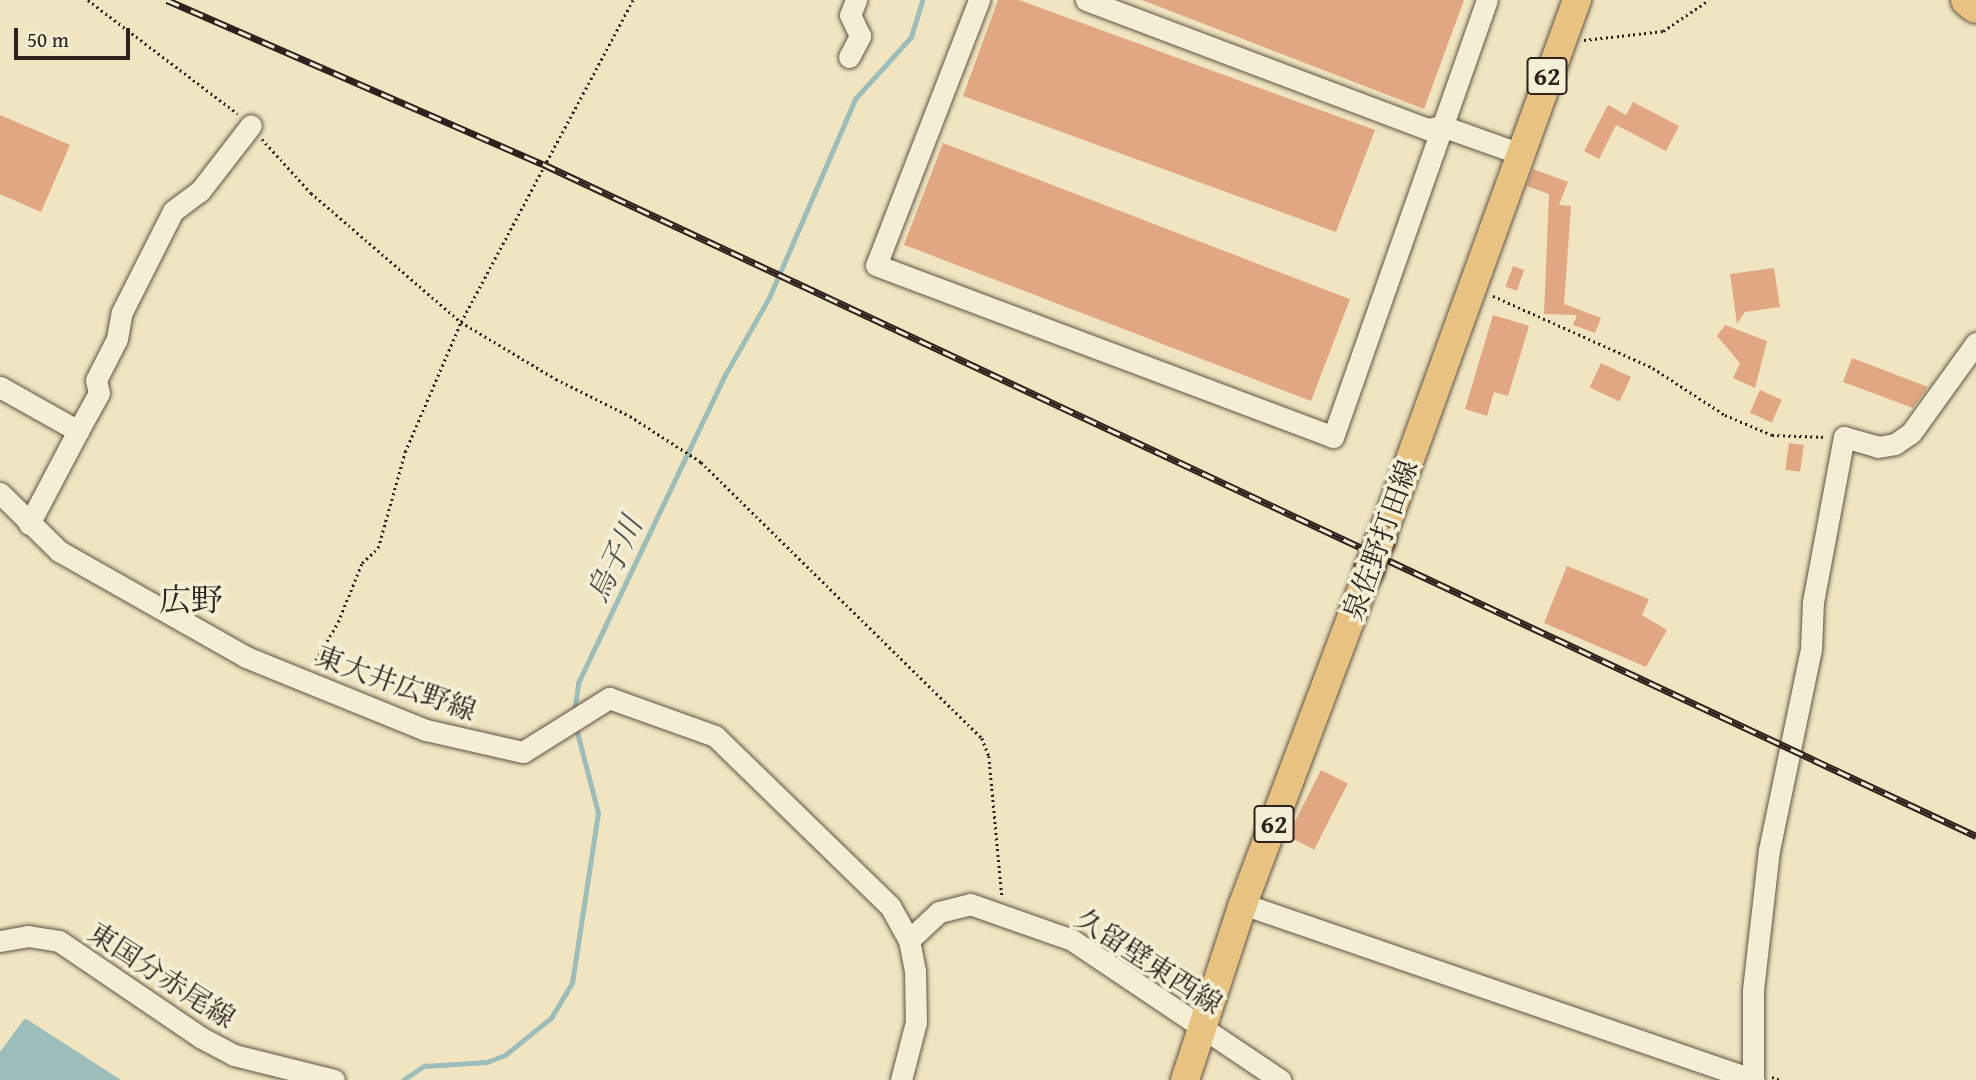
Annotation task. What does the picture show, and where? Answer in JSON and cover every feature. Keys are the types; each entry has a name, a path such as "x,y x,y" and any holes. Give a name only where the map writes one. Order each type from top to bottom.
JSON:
{"highway":[{"path":"1967,0 1976,7"}],"main road":[{"name":"泉佐野打田線","path":"1185,1080 1243,904 1370,570 1474,288 1559,41 1577,0"}],"street":[{"path":"849,57 860,36 850,15 856,0"},
{"path":"979,0 876,265 1333,437 1488,0"},
{"path":"1086,0 1428,129 1442,126 1520,153"},
{"path":"29,524 99,393 96,380 117,339 122,312 173,211 200,191 251,125"},
{"path":"1243,904 1753,1080 1753,990 1769,850 1811,649 1813,602 1844,437 1878,447 1895,444 1911,433 1976,343"},
{"path":"0,387 78,431"},
{"name":"東大井広野線","path":"0,493 59,551 246,656 426,730 523,752 610,698 715,736 890,906 909,940 915,971 916,1022 901,1080"},
{"name":"久留壁東西線","path":"909,940 939,912 953,906 970,904 1004,914 1072,940 1280,1080"},
{"name":"東国分赤尾線","path":"0,941 28,936 60,941 200,1037 234,1055 334,1080"}],"path":[{"path":"88,0 143,45 218,94 251,125 312,193 461,322 501,348 677,445 701,462 982,738 989,756 1004,914"},
{"path":"304,679 338,622 362,563 377,548 405,452 461,322 633,0"},
{"path":"1559,41 1663,31 1709,0"},
{"path":"1474,288 1631,356 1725,415 1772,435 1844,437"}],"water":[{"path":"24,1019 121,1080 0,1080 0,1052"}],"building":[{"path":"998,0 1019,0 1375,130 1336,232 963,96"},
{"path":"1142,0 1464,0 1424,109"},
{"path":"1633,102 1679,126 1666,151 1616,125 1599,159 1584,151 1608,105 1626,115"},
{"path":"0,115 70,145 41,212 0,194"},
{"path":"943,143 1350,299 1311,401 904,245"},
{"path":"1533,169 1568,182 1559,205 1571,206 1564,304 1601,318 1595,333 1573,325 1577,315 1544,314 1549,194 1527,186"},
{"path":"1513,266 1524,270 1517,291 1505,287"},
{"path":"1774,268 1780,307 1745,312 1737,324 1730,274"},
{"path":"1493,315 1529,326 1508,396 1494,392 1487,416 1465,409"},
{"path":"1725,325 1767,341 1755,388 1733,378 1740,363 1717,336"},
{"path":"1852,358 1928,387 1913,408 1843,382"},
{"path":"1601,363 1631,377 1619,401 1590,387"},
{"path":"1760,390 1782,400 1772,423 1750,413"},
{"path":"1789,443 1804,445 1800,472 1785,470"},
{"path":"1567,566 1649,599 1642,615 1667,630 1646,667 1544,623"},
{"path":"1321,770 1348,784 1314,850 1287,836"}],"waterway":[{"name":"烏子川","path":"574,713 578,683 725,375 769,298 855,99 911,37 922,0"},
{"name":"烏子川","path":"403,1080 424,1066 487,1062 505,1055 551,1018 572,983 598,813 575,725"}],"railway":[{"path":"167,0 543,164 1976,836"}],"district":[{"name":"広野","path":"191,600"}]}
